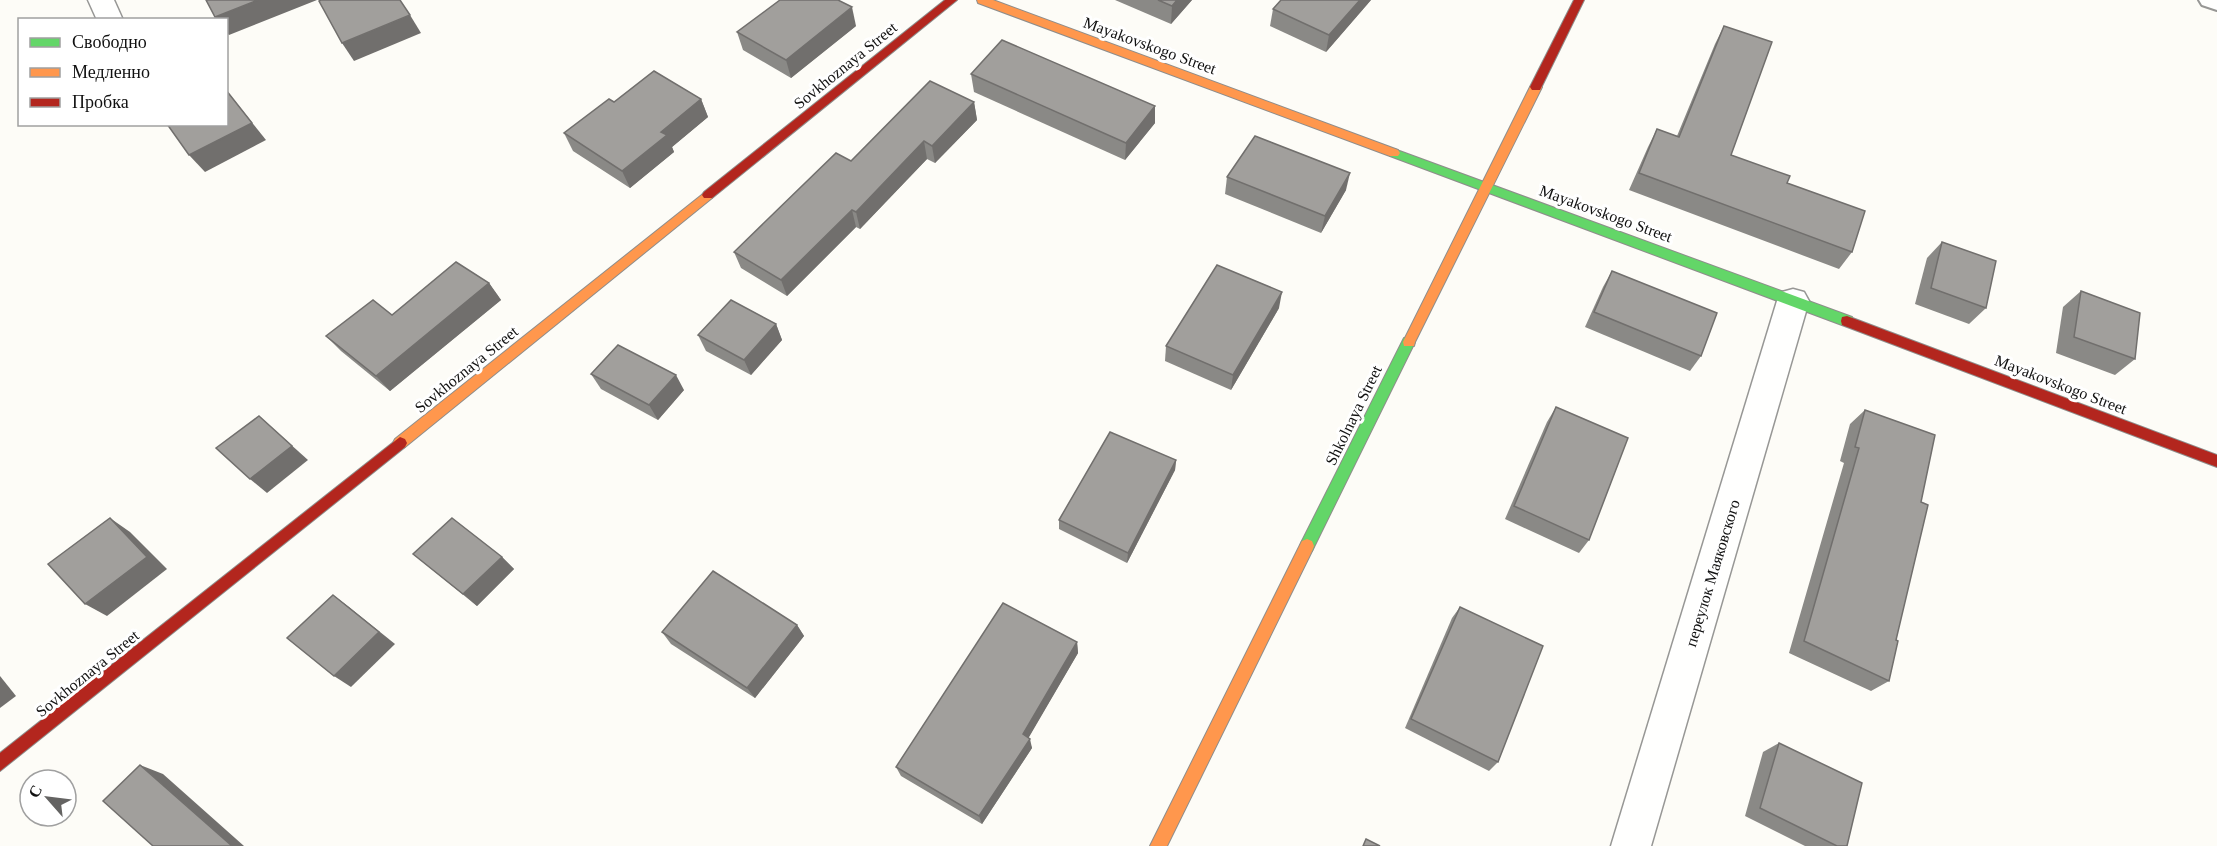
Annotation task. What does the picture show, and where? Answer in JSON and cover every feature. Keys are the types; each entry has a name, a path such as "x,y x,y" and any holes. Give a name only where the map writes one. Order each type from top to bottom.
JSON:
{"street":[{"path":"101,0 109,18"},
{"name":"Sovkhoznaya Street","path":"0,763 952,0"},
{"name":"Mayakovskogo Street","path":"982,0 2217,461"},
{"name":"Shkolnaya Street","path":"1158,846 1579,0"},
{"name":"переулок Маяковского","path":"1631,846 1793,301"}],"lane":[{"path":"2210,0 2217,2"}],"building":[{"path":"206,0 258,0 215,17"},
{"path":"400,0 410,15 342,43 319,1"},
{"path":"780,0 838,0 852,7 786,60 737,32"},
{"path":"1158,0 1177,0 1172,6"},
{"path":"1281,0 1360,0 1329,35 1273,9"},
{"path":"1724,26 1772,42 1731,155 1790,176 1787,183 1865,211 1852,252 1639,173 1657,129 1679,137"},
{"path":"1002,40 1155,106 1126,143 971,74"},
{"path":"654,71 701,99 661,132 667,135 622,171 564,133 609,99 614,102"},
{"path":"930,81 974,102 932,146 924,141 856,212 852,210 781,280 734,252 836,153 851,161"},
{"path":"228,93 252,123 189,155 168,126 228,126"},
{"path":"1255,136 1350,173 1325,216 1227,177"},
{"path":"1942,242 1996,261 1986,308 1931,288"},
{"path":"456,262 489,283 376,376 326,336 373,300 392,315"},
{"path":"1217,265 1282,292 1233,375 1166,346"},
{"path":"1612,271 1717,313 1701,356 1594,312"},
{"path":"2081,291 2140,313 2135,359 2074,337"},
{"path":"731,300 776,324 744,360 698,335"},
{"path":"618,345 676,375 649,405 591,374"},
{"path":"1556,407 1628,438 1589,540 1514,506"},
{"path":"1865,410 1935,435 1921,502 1928,505 1896,640 1898,641 1889,681 1804,641 1859,448 1855,447"},
{"path":"259,416 292,446 250,479 216,448"},
{"path":"1110,432 1176,460 1128,553 1059,520"},
{"path":"110,518 147,557 85,604 48,564"},
{"path":"452,518 502,557 463,594 413,554"},
{"path":"713,571 797,625 747,688 662,632"},
{"path":"333,595 379,632 334,676 287,638"},
{"path":"1003,603 1077,642 1023,734 1030,739 979,816 896,767"},
{"path":"1460,607 1543,646 1498,762 1411,719"},
{"path":"1779,743 1862,783 1847,846 1837,846 1760,808"},
{"path":"140,765 232,846 153,846 103,801"},
{"path":"1366,839 1380,846 1363,846"}],"traffic: fast":[{"path":"1394,153 1847,321"},
{"path":"1307,546 1409,342"}],"traffic: slow":[{"path":"982,0 1394,153"},
{"path":"1409,342 1536,87"},
{"path":"400,443 708,195"},
{"path":"1158,846 1307,546"}],"traffic: jam":[{"path":"708,195 952,0"},
{"path":"1536,87 1579,0"},
{"path":"1847,321 2217,461"},
{"path":"0,763 400,443"}]}
